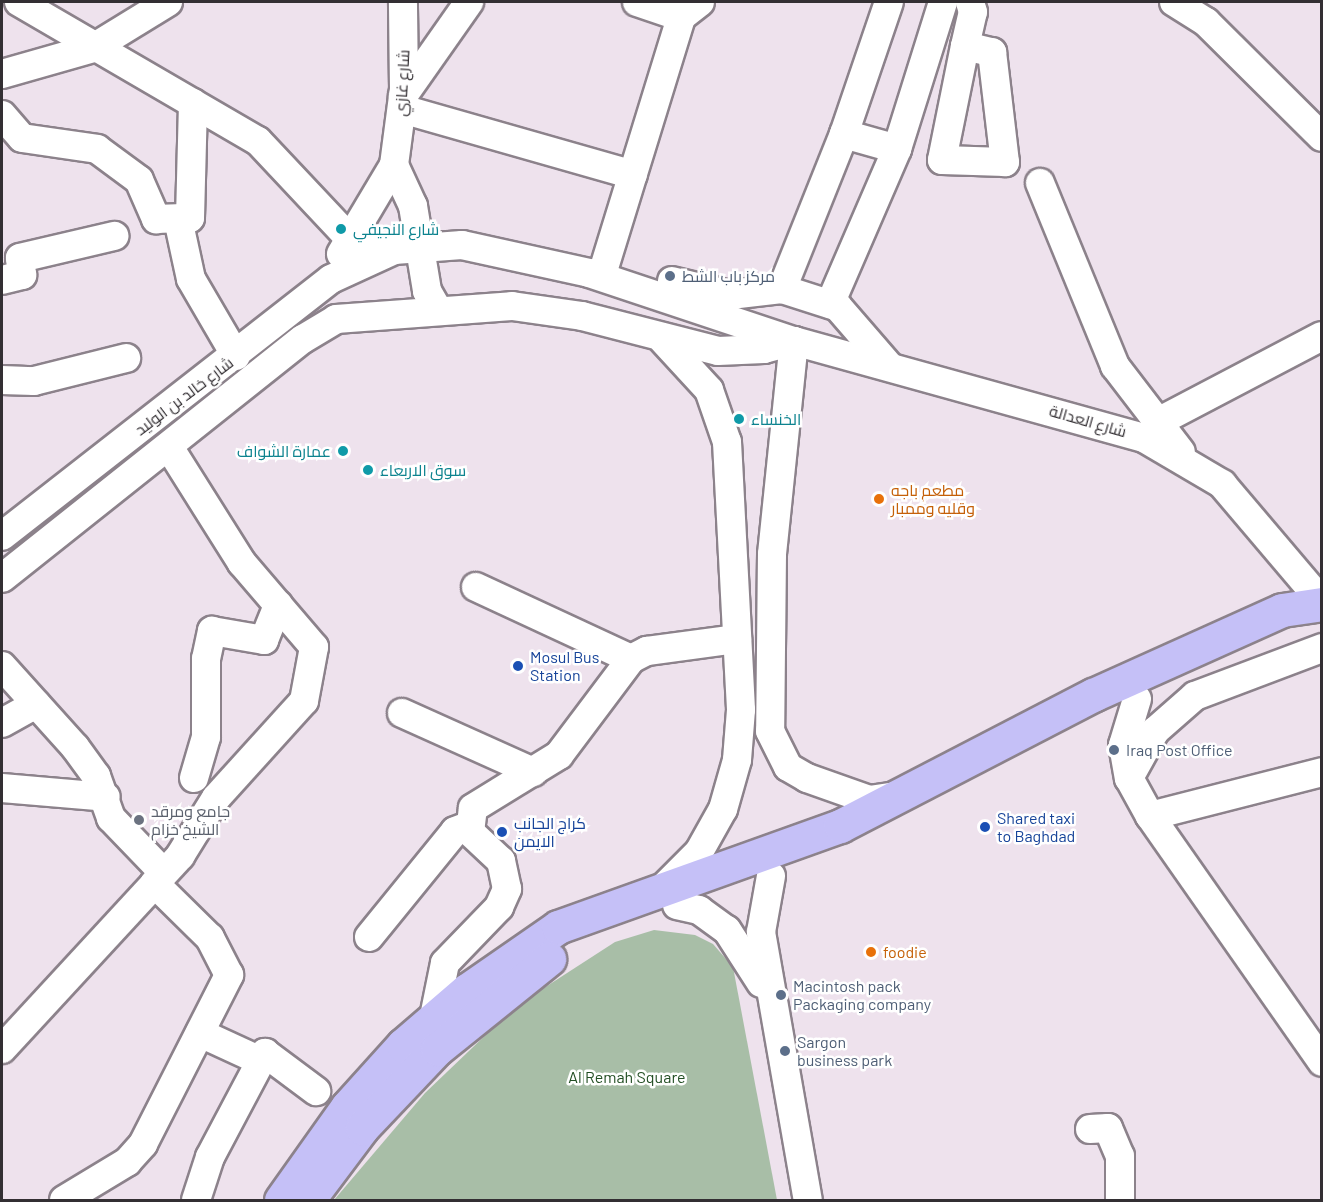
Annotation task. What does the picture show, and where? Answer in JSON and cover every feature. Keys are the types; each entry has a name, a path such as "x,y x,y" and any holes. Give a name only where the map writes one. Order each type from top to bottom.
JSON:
{"main road":[{"path":"308,1200 387,1101 489,1003 582,939 665,899 781,850 906,793 1103,691 1282,610 1322,604"},
{"path":"281,1200 346,1107 434,1017 558,927 665,899 771,876 875,832 1137,699 1296,628 1322,604"}],"street":[{"path":"19,2 93,48 258,141 358,249 394,250 423,245 462,245 730,295 782,290 830,304 848,315 890,367"},
{"path":"2,74 93,48 168,2"},
{"name":"شارع غازي","path":"358,249 394,165 403,102 403,2"},
{"path":"470,2 403,102 633,175"},
{"path":"597,270 695,6 636,2"},
{"path":"782,290 844,134 889,2"},
{"path":"830,304 897,148 943,2"},
{"path":"965,46 970,2"},
{"path":"1174,2 1206,22 1322,137"},
{"path":"2,115 22,138 97,149 139,180 156,219 178,219 190,218 193,103"},
{"path":"844,134 897,148"},
{"name":"شارع غازي","path":"394,165 423,245 427,291 436,308"},
{"path":"1040,183 1099,336 1185,458"},
{"path":"178,219 191,279 236,356"},
{"path":"2,280 22,275 20,258 114,236"},
{"name":"شارع خالد بن الوليد","path":"2,536 236,356 314,293 358,249"},
{"name":"شارع العدالة","path":"597,270 794,341 1123,430 1185,458 1238,500 1322,604"},
{"path":"2,578 324,324 350,315 436,308 547,310 659,337 734,352 794,341 772,554 770,731 788,767 827,788 869,800 906,793"},
{"path":"1158,422 1322,336"},
{"path":"659,337 699,375 723,424 737,639 740,735 731,785 699,852 670,884 665,899 699,910 727,930 753,964 770,1008"},
{"path":"2,380 45,380 126,358"},
{"path":"2,1049 159,878 216,798 304,701 314,647 242,563 169,447"},
{"path":"476,587 631,659"},
{"path":"194,778 206,737 206,659 212,631 264,640 278,605"},
{"path":"369,938 455,831 468,826 478,804 533,772 569,743 631,659 647,651 737,639"},
{"path":"1129,778 1155,731 1195,696 1322,648"},
{"path":"2,666 75,747 106,797 111,818 224,958 229,975 143,1144 127,1162 64,1200"},
{"path":"1137,699 1123,745 1129,778 1149,816 1322,1062"},
{"path":"2,723 36,704"},
{"path":"402,713 533,772"},
{"path":"1149,816 1322,772"},
{"path":"2,788 106,797"},
{"path":"434,1017 445,963 499,907 507,889 501,861 468,826"},
{"path":"771,876 761,910 770,1008 808,1200"},
{"path":"200,1033 261,1061"},
{"path":"196,1200 210,1157 266,1053 316,1091"},
{"path":"1090,1129 1108,1128 1120,1156 1120,1200"}],"green space":[{"name":"Al Remah Square","path":"654,930 695,935 713,944 733,967 777,1200 334,1200 425,1093 516,1006 615,942"}],"place":[{"name":"شارع النجيفي","path":"341,229"},
{"name":"مركز باب الشط","path":"670,276"},
{"name":"الخنساء","path":"739,419"},
{"name":"عمارة الشواف","path":"343,451"},
{"name":"سوق الاربعاء","path":"368,470"},
{"name":"مطعم باجه وقليه وممبار","path":"879,499"},
{"name":"Mosul Bus Station","path":"518,666"},
{"name":"Iraq Post Office","path":"1114,750"},
{"name":"جامع ومرقد الشيخ خزام","path":"139,820"},
{"name":"Shared taxi to Baghdad","path":"985,827"},
{"name":"كراج الجانب الايمن","path":"502,832"},
{"name":"foodie","path":"871,952"},
{"name":"Macintosh pack Packaging company","path":"781,995"},
{"name":"Sargon business park","path":"785,1051"}]}
